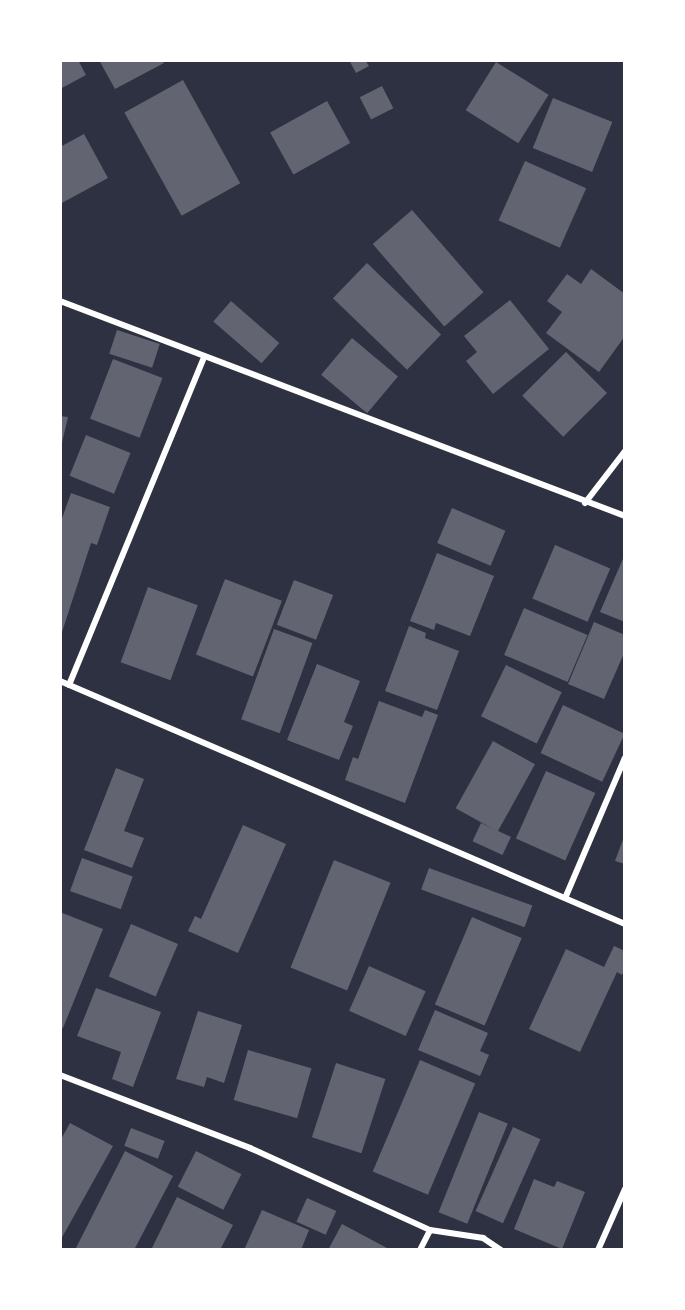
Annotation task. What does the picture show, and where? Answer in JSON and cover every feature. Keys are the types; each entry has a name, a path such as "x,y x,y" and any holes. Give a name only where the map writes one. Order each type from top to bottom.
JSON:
{"street":[{"path":"60,301 585,503 625,516"},
{"path":"69,685 204,358"},
{"path":"585,503 625,451"},
{"path":"60,681 566,896 625,924"},
{"path":"566,896 625,758"},
{"path":"60,1075 250,1148 430,1230 483,1238 501,1250"},
{"path":"598,1250 625,1189"},
{"path":"420,1250 430,1230"}],"building":[{"path":"60,60 78,60 86,75 60,89"},
{"path":"99,60 162,60 164,63 115,89"},
{"path":"349,60 365,60 369,66 356,73"},
{"path":"496,62 549,95 518,143 466,110"},
{"path":"183,80 240,183 182,216 124,112"},
{"path":"382,86 393,108 371,120 360,97"},
{"path":"553,98 612,122 592,172 533,148"},
{"path":"327,101 350,143 293,174 270,133"},
{"path":"84,134 108,178 60,204 60,147"},
{"path":"525,161 586,188 560,248 499,220"},
{"path":"412,210 484,292 444,326 373,244"},
{"path":"367,263 441,335 407,370 333,298"},
{"path":"591,269 625,294 625,336 599,372 546,333 562,312 547,301 567,274 581,284"},
{"path":"510,300 549,349 493,394 466,361 477,352 464,336"},
{"path":"231,301 279,343 262,363 213,321"},
{"path":"117,330 160,344 152,368 109,354"},
{"path":"352,338 398,377 367,413 321,375"},
{"path":"566,352 607,393 563,437 522,396"},
{"path":"113,359 162,378 140,438 90,419"},
{"path":"60,416 68,417 61,447 60,447"},
{"path":"86,435 131,453 114,494 70,476"},
{"path":"71,493 110,507 97,545 91,543 62,632 60,524"},
{"path":"452,508 505,531 491,566 437,543"},
{"path":"555,545 610,568 588,622 532,598"},
{"path":"437,553 494,576 470,636 436,623 434,630 410,621"},
{"path":"625,554 625,622 600,612"},
{"path":"225,579 282,601 253,676 196,655"},
{"path":"294,580 333,595 316,640 277,625"},
{"path":"148,587 198,605 170,680 121,662"},
{"path":"524,608 588,635 568,682 504,655"},
{"path":"594,622 625,635 625,651 604,699 568,684"},
{"path":"409,626 426,633 425,638 459,651 437,710 385,691"},
{"path":"274,629 313,643 280,733 241,719"},
{"path":"317,664 360,681 344,722 353,726 339,760 287,740"},
{"path":"506,665 562,692 537,743 481,716"},
{"path":"379,701 422,717 425,710 438,715 405,803 345,780 353,757 358,759"},
{"path":"563,705 625,734 602,782 541,753"},
{"path":"493,741 535,764 498,832 456,808"},
{"path":"116,768 144,779 124,831 144,838 132,868 84,850"},
{"path":"546,771 595,793 565,861 516,839"},
{"path":"481,823 511,837 502,855 473,841"},
{"path":"243,825 286,844 238,953 188,931 195,916 201,919"},
{"path":"625,834 625,864 615,861"},
{"path":"82,858 133,876 121,909 70,891"},
{"path":"334,860 391,883 347,990 291,968"},
{"path":"429,868 532,906 524,927 421,890"},
{"path":"60,912 103,929 63,1028 60,1027"},
{"path":"472,917 522,938 485,1026 435,1004"},
{"path":"131,924 178,944 156,996 109,976"},
{"path":"614,946 625,951 625,968 622,975 617,972 580,1052 529,1029 566,949 604,967"},
{"path":"369,966 426,991 406,1036 349,1011"},
{"path":"96,988 161,1012 133,1087 112,1079 121,1052 77,1036"},
{"path":"435,1010 488,1033 480,1051 489,1055 480,1076 418,1050"},
{"path":"198,1011 242,1025 224,1083 207,1077 204,1087 176,1079"},
{"path":"248,1050 311,1068 297,1118 234,1100"},
{"path":"420,1060 475,1083 428,1195 373,1171"},
{"path":"336,1063 385,1079 361,1153 312,1137"},
{"path":"479,1112 508,1124 467,1224 439,1212"},
{"path":"70,1123 113,1146 60,1241 60,1141"},
{"path":"513,1127 540,1139 503,1223 476,1211"},
{"path":"131,1128 165,1141 158,1159 124,1146"},
{"path":"125,1151 173,1176 134,1250 75,1250"},
{"path":"196,1151 241,1174 223,1210 178,1187"},
{"path":"534,1179 554,1187 557,1181 585,1192 562,1249 514,1229"},
{"path":"177,1197 233,1225 220,1250 151,1250"},
{"path":"307,1198 336,1211 326,1235 296,1222"},
{"path":"262,1210 309,1230 301,1250 244,1250"},
{"path":"342,1224 387,1248 386,1250 328,1250"}]}
